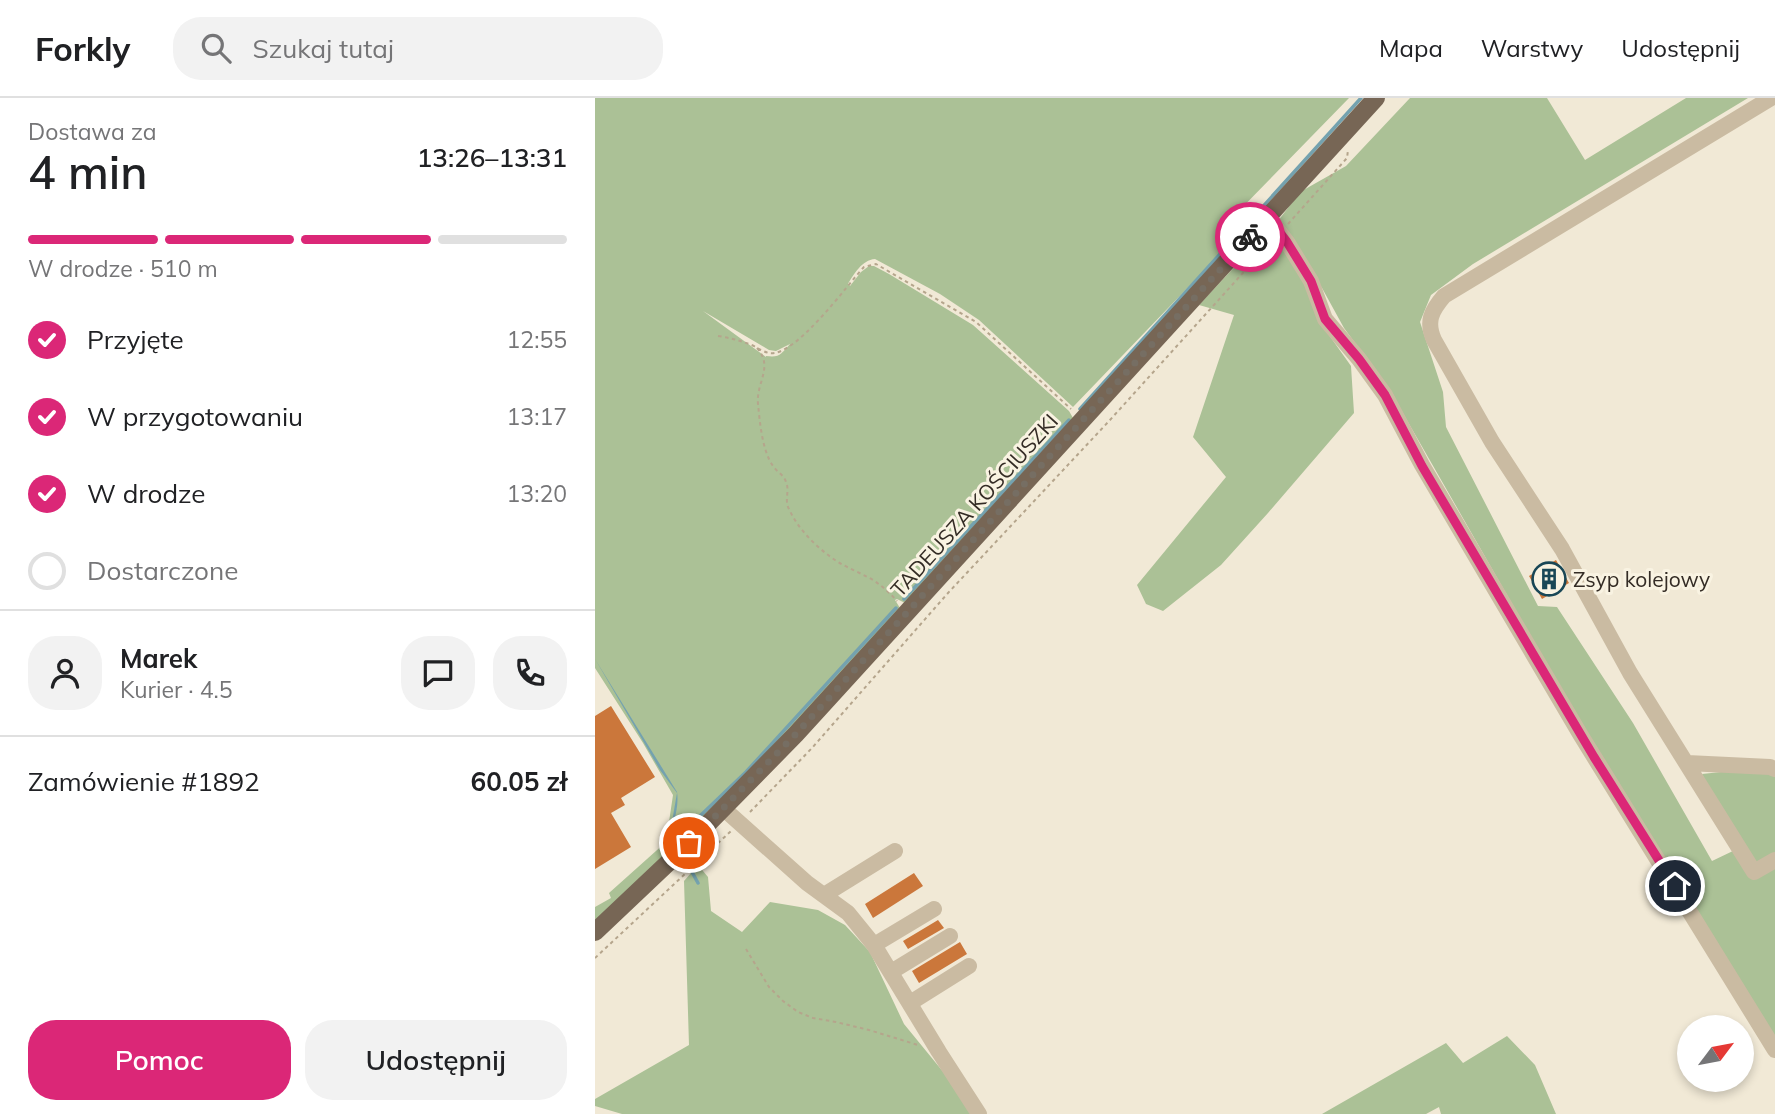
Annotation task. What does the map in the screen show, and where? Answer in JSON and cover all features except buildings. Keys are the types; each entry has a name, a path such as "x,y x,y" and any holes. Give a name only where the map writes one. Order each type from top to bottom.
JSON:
{"main road":[{"name":"TADEUSZA KOŚCIUSZKI","path":"595,933 796,734 1376,98"}],"street":[{"path":"1772,98 1444,296 1436,306 1429,323 1434,340 1492,442 1562,549 1630,673 1754,872 1775,860"},
{"path":"1268,217 1311,281 1325,319 1385,395 1422,466 1580,734 1775,1050"},
{"path":"1688,763 1775,769"},
{"path":"723,809 807,883 848,913 874,945 979,1114"},
{"path":"824,895 895,851"},
{"path":"874,945 934,909"},
{"path":"891,972 950,936"},
{"path":"909,1003 969,966"}],"path":[{"path":"595,958 740,823 812,748 948,593 1347,158 1347,144"},
{"path":"717,336 739,340 766,353 785,350 810,329 864,267 876,264 976,323 1082,420"},
{"path":"755,346 765,364 758,391 764,443 773,467 786,482 788,507 797,522 821,549 835,560 873,580 898,602"},
{"path":"746,949 769,987 798,1012 939,1052"}],"green space":[{"path":"595,98 1349,98 1229,221 1233,229 1222,252 1073,407 979,320 940,294 875,259 859,268 848,284 850,286 869,266 889,274 973,325 1069,411 1073,418 905,603 895,600 900,608 757,768 672,848 671,838 670,849 595,922 595,907 611,898 609,893 666,842 673,795 595,668","holes":["703,311 769,350 776,351 790,344 780,354 766,357"]},
{"path":"1410,98 1547,98 1585,160 1686,98 1748,98 1473,264 1431,295 1420,322 1443,392 1446,427 1538,606 1557,607 1633,723 1712,861 1735,850 1702,774 1768,767 1775,773 1775,1045 1621,794 1389,389 1344,328 1322,288 1278,221 1300,192 1346,166"},
{"path":"1269,230 1306,281 1329,335 1351,366 1354,413 1221,565 1163,611 1146,604 1137,585 1226,477 1193,437 1234,315 1199,305"},
{"path":"698,865 708,877 711,911 742,932 770,902 818,910 845,925 870,952 904,1024 949,1079 973,1114 622,1114 595,1106 595,1099 689,1045 684,881"},
{"path":"1507,1036 1535,1065 1556,1114 1441,1114 1439,1107 1426,1114 1322,1114 1446,1043 1463,1063"}],"water":[{"path":"595,659 677,792 660,770"},
{"path":"677,793 672,848 670,849 669,839"}],"waterway":[{"path":"1080,409 1361,98"},
{"path":"904,599 1069,420"},
{"path":"700,816 746,772 896,608"},
{"path":"678,838 691,825"},
{"path":"692,872 698,883"}],"way so far":[{"path":"689,843 796,734 1250,237"}],"place":[{"name":"Zsyp kolejowy","path":"1549,579"}],"route":[{"path":"1250,237 1268,217 1287,242 1311,281 1325,319 1385,395 1422,466 1594,757 1675,886"}]}
